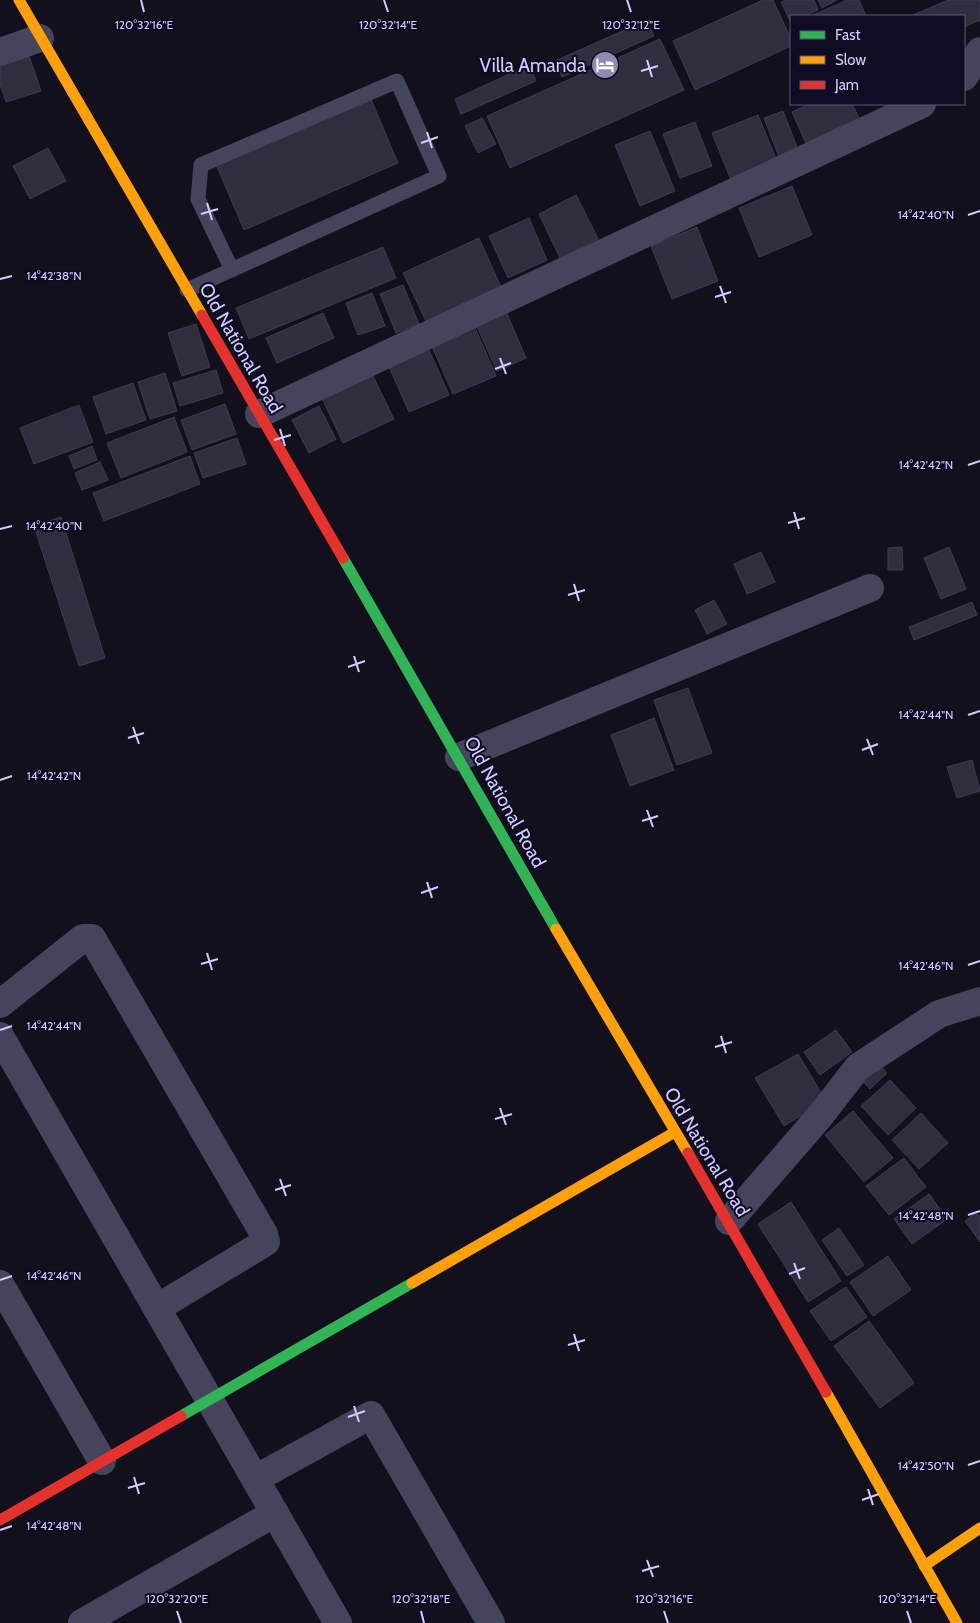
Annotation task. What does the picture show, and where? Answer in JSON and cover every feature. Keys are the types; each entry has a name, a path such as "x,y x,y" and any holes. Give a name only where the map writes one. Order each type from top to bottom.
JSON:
{"main road":[{"name":"Old National Road","path":"19,0 459,757 598,1003 729,1221 956,1623"},
{"path":"0,1520 675,1132"},
{"path":"924,1566 980,1528"}],"street":[{"path":"0,52 40,38"},
{"path":"965,76 980,51"},
{"path":"259,414 920,105"},
{"path":"459,757 870,588"},
{"path":"0,1004 83,938 92,938 264,1234 266,1242 157,1308"},
{"path":"729,1221 820,1116 858,1067 940,1014 980,1001"},
{"path":"0,1036 275,1513 334,1621"},
{"path":"0,1284 102,1461"},
{"path":"255,1479 371,1415 491,1623"},
{"path":"82,1623 275,1513"}],"lane":[{"path":"187,290 232,270 439,176 397,81 201,165 198,199 232,270"}],"building":[{"path":"763,0 773,0 790,37 790,46 695,90 673,41"},
{"path":"786,0 814,0 818,10 807,15 790,15 790,21 781,2"},
{"path":"818,0 837,0 822,8"},
{"path":"847,0 859,0 866,15 813,15"},
{"path":"948,0 980,0 980,20 965,27 965,15 913,15"},
{"path":"647,20 654,36 562,77 555,61"},
{"path":"660,39 684,90 510,168 487,116"},
{"path":"28,53 41,91 6,102 0,84 0,63"},
{"path":"529,65 536,81 461,114 455,99"},
{"path":"370,97 398,163 244,230 216,164"},
{"path":"808,105 852,105 859,118 806,143 792,112"},
{"path":"783,111 798,150 779,157 764,118"},
{"path":"758,115 777,161 731,180 712,133"},
{"path":"482,118 496,144 478,153 465,126"},
{"path":"695,122 712,166 680,178 663,134"},
{"path":"650,131 675,191 640,206 615,145"},
{"path":"48,148 66,181 30,199 13,166"},
{"path":"792,186 812,235 759,257 739,208"},
{"path":"576,195 598,239 560,258 539,214"},
{"path":"529,218 547,260 508,278 489,236"},
{"path":"697,227 718,281 672,299 651,246"},
{"path":"479,238 501,287 426,321 403,273"},
{"path":"383,247 396,278 249,339 236,308"},
{"path":"403,285 419,324 396,333 380,294"},
{"path":"372,293 385,326 358,335 346,303"},
{"path":"505,309 526,358 497,371 475,322"},
{"path":"323,313 334,338 277,363 266,338"},
{"path":"473,323 496,376 453,394 430,342"},
{"path":"196,324 210,367 182,376 168,333"},
{"path":"426,343 449,395 409,412 386,360"},
{"path":"216,370 223,393 180,406 173,383"},
{"path":"370,370 394,419 343,443 320,394"},
{"path":"165,373 177,411 150,419 138,382"},
{"path":"133,383 146,420 106,434 93,397"},
{"path":"225,404 236,434 192,450 181,420"},
{"path":"79,405 93,442 34,464 20,428"},
{"path":"319,406 336,439 309,453 292,420"},
{"path":"174,417 187,452 121,478 107,443"},
{"path":"237,438 246,464 203,478 194,453"},
{"path":"92,446 97,460 74,469 69,456"},
{"path":"190,456 200,484 104,521 93,493"},
{"path":"100,462 108,480 82,490 75,473"},
{"path":"61,517 105,658 79,666 34,526"},
{"path":"902,547 903,570 888,570 888,548"},
{"path":"949,547 966,589 941,599 924,558"},
{"path":"761,552 775,582 747,594 734,564"},
{"path":"714,600 727,624 707,634 695,610"},
{"path":"972,602 977,615 914,640 909,627"},
{"path":"688,688 712,753 677,765 654,700"},
{"path":"654,718 674,770 630,786 611,735"},
{"path":"972,760 980,791 957,798 947,767"},
{"path":"836,1030 852,1052 820,1075 804,1052"},
{"path":"798,1054 826,1101 784,1126 755,1078"},
{"path":"876,1061 887,1073 870,1089 859,1077"},
{"path":"890,1080 916,1108 888,1135 861,1106"},
{"path":"853,1111 893,1158 864,1182 825,1135"},
{"path":"921,1113 948,1143 919,1169 892,1140"},
{"path":"904,1158 926,1187 889,1215 866,1186"},
{"path":"929,1194 947,1219 912,1244 894,1219"},
{"path":"791,1202 841,1281 808,1302 758,1224"},
{"path":"976,1212 980,1217 980,1242 965,1221"},
{"path":"839,1228 864,1265 847,1276 822,1240"},
{"path":"888,1256 911,1290 873,1316 850,1282"},
{"path":"846,1287 867,1317 831,1341 810,1311"},
{"path":"869,1321 914,1383 880,1408 834,1346"}],"traffic: fast":[{"path":"343,558 556,929"},
{"path":"181,1416 412,1283"}],"traffic: slow":[{"path":"19,0 202,315"},
{"path":"556,929 688,1153"},
{"path":"412,1283 675,1132"},
{"path":"826,1392 957,1623"},
{"path":"924,1566 980,1528"}],"traffic: jam":[{"path":"202,315 343,558"},
{"path":"688,1153 826,1392"},
{"path":"0,1520 181,1416"}],"place":[{"name":"Villa Amanda","path":"605,65"}]}
